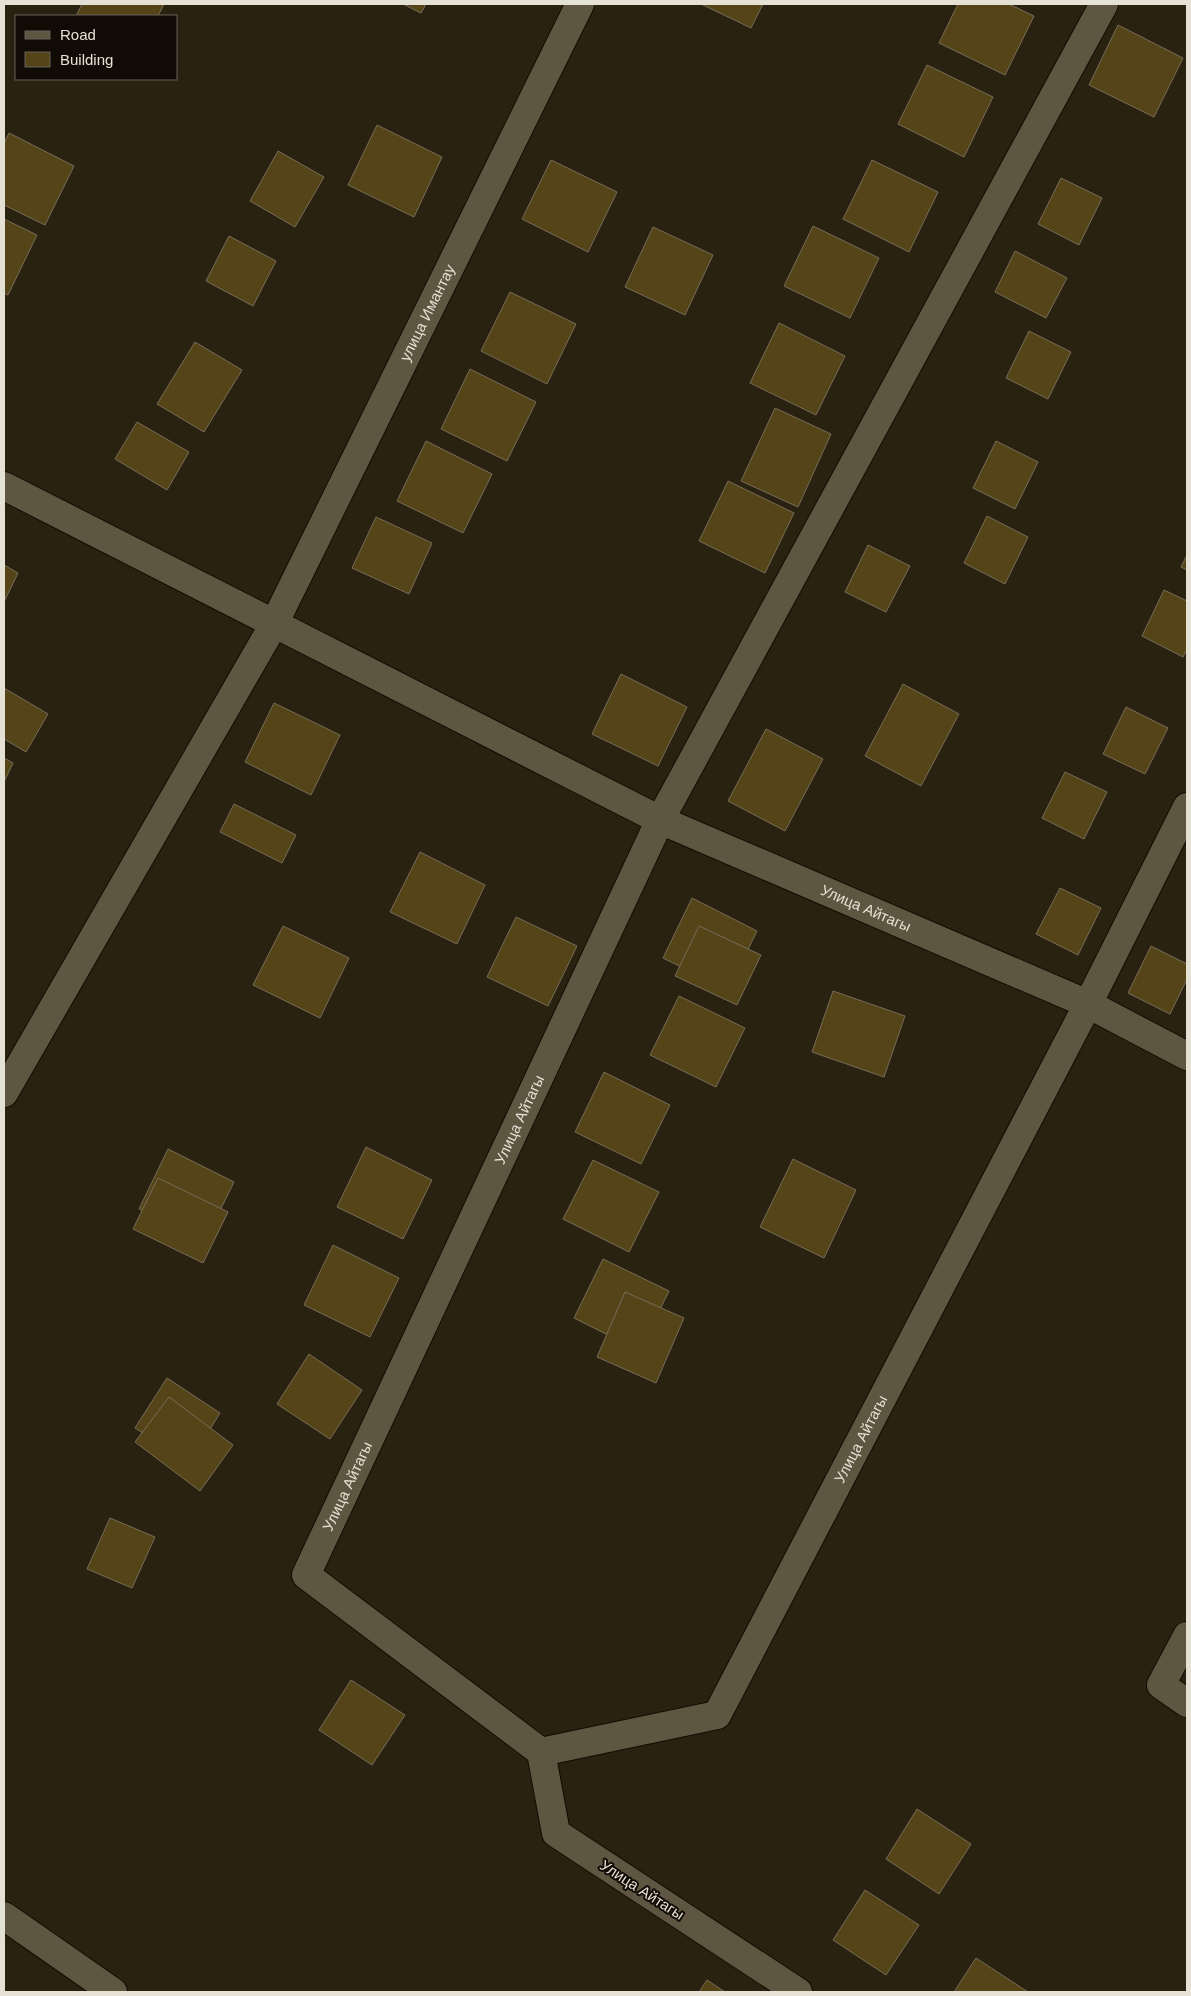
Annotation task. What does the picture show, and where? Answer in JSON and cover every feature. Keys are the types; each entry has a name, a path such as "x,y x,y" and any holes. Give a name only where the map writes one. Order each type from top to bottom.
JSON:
{"street":[{"name":"улица Имантау","path":"4,1093 274,624 580,4"},
{"path":"4,486 660,820 1104,4"},
{"name":"Улица Айтагы","path":"541,1752 717,1715 1088,1004 1187,807"},
{"name":"Улица Айтагы","path":"798,1992 556,1833 541,1752 306,1575 660,820 1088,1004 1187,1056"},
{"path":"1187,1636 1161,1685 1187,1703"},
{"path":"4,1916 113,1992"}],"building":[{"path":"82,4 164,4 158,15 76,15"},
{"path":"403,4 426,4 421,13"},
{"path":"701,4 763,4 751,28"},
{"path":"958,4 1009,4 1034,16 1005,75 939,43"},
{"path":"1118,25 1183,58 1154,117 1089,85"},
{"path":"927,65 993,97 964,157 898,124"},
{"path":"377,125 442,157 414,217 348,185"},
{"path":"9,133 74,166 45,225 4,205 4,143"},
{"path":"278,151 324,177 295,227 250,201"},
{"path":"551,160 617,192 588,252 522,219"},
{"path":"872,160 938,192 909,252 843,219"},
{"path":"1061,178 1102,198 1079,245 1038,224"},
{"path":"4,219 37,235 8,295 4,293"},
{"path":"813,226 879,258 850,318 784,286"},
{"path":"653,227 713,255 685,315 625,287"},
{"path":"229,236 276,261 253,306 206,281"},
{"path":"1015,251 1067,278 1046,318 995,292"},
{"path":"510,292 576,324 547,384 481,351"},
{"path":"779,323 845,356 816,415 750,383"},
{"path":"1029,331 1071,352 1048,399 1006,378"},
{"path":"195,342 242,370 204,432 157,404"},
{"path":"470,369 536,402 507,461 441,429"},
{"path":"775,408 831,434 798,507 741,481"},
{"path":"137,422 189,452 167,490 115,459"},
{"path":"426,441 492,474 463,533 397,501"},
{"path":"996,441 1038,462 1015,509 973,488"},
{"path":"728,481 794,513 765,573 699,541"},
{"path":"987,516 1028,537 1005,584 964,563"},
{"path":"376,517 432,543 409,594 352,568"},
{"path":"868,545 910,566 886,612 845,592"},
{"path":"1187,555 1187,570 1181,567"},
{"path":"4,565 18,573 4,602"},
{"path":"1164,590 1187,601 1187,649 1183,657 1142,636"},
{"path":"621,674 687,707 658,766 592,734"},
{"path":"903,684 959,714 921,786 865,756"},
{"path":"4,688 48,714 26,752 4,739"},
{"path":"274,703 340,735 311,795 245,762"},
{"path":"1126,707 1168,728 1145,774 1103,754"},
{"path":"766,729 823,759 785,831 728,801"},
{"path":"4,758 13,763 4,782"},
{"path":"1065,772 1107,792 1084,839 1042,818"},
{"path":"234,804 296,835 282,863 220,832"},
{"path":"420,852 485,885 457,944 390,912"},
{"path":"1060,888 1101,908 1078,955 1036,934"},
{"path":"692,898 757,931 728,990 663,958"},
{"path":"516,917 577,946 548,1006 487,977"},
{"path":"283,926 349,958 320,1018 253,985"},
{"path":"699,926 761,955 737,1005 675,976"},
{"path":"1151,946 1187,964 1187,979 1170,1014 1128,993"},
{"path":"833,991 905,1016 884,1077 812,1052"},
{"path":"679,996 745,1028 716,1087 650,1055"},
{"path":"604,1072 670,1105 641,1164 575,1132"},
{"path":"366,1147 432,1180 403,1239 337,1207"},
{"path":"168,1149 234,1182 205,1241 139,1209"},
{"path":"793,1159 856,1190 824,1258 760,1227"},
{"path":"593,1160 659,1192 629,1252 563,1219"},
{"path":"158,1178 228,1212 203,1263 133,1229"},
{"path":"333,1245 399,1278 370,1337 304,1305"},
{"path":"603,1259 669,1291 640,1351 574,1318"},
{"path":"625,1292 684,1318 656,1383 597,1357"},
{"path":"309,1354 362,1390 330,1439 277,1404"},
{"path":"167,1378 220,1413 189,1463 135,1428"},
{"path":"169,1397 233,1445 200,1491 135,1442"},
{"path":"110,1518 155,1537 132,1588 87,1569"},
{"path":"351,1680 405,1715 372,1765 319,1730"},
{"path":"917,1809 971,1844 939,1894 886,1859"},
{"path":"865,1890 919,1925 886,1975 833,1940"},
{"path":"976,1958 1028,1992 954,1992"},
{"path":"707,1980 725,1992 699,1992"}]}
